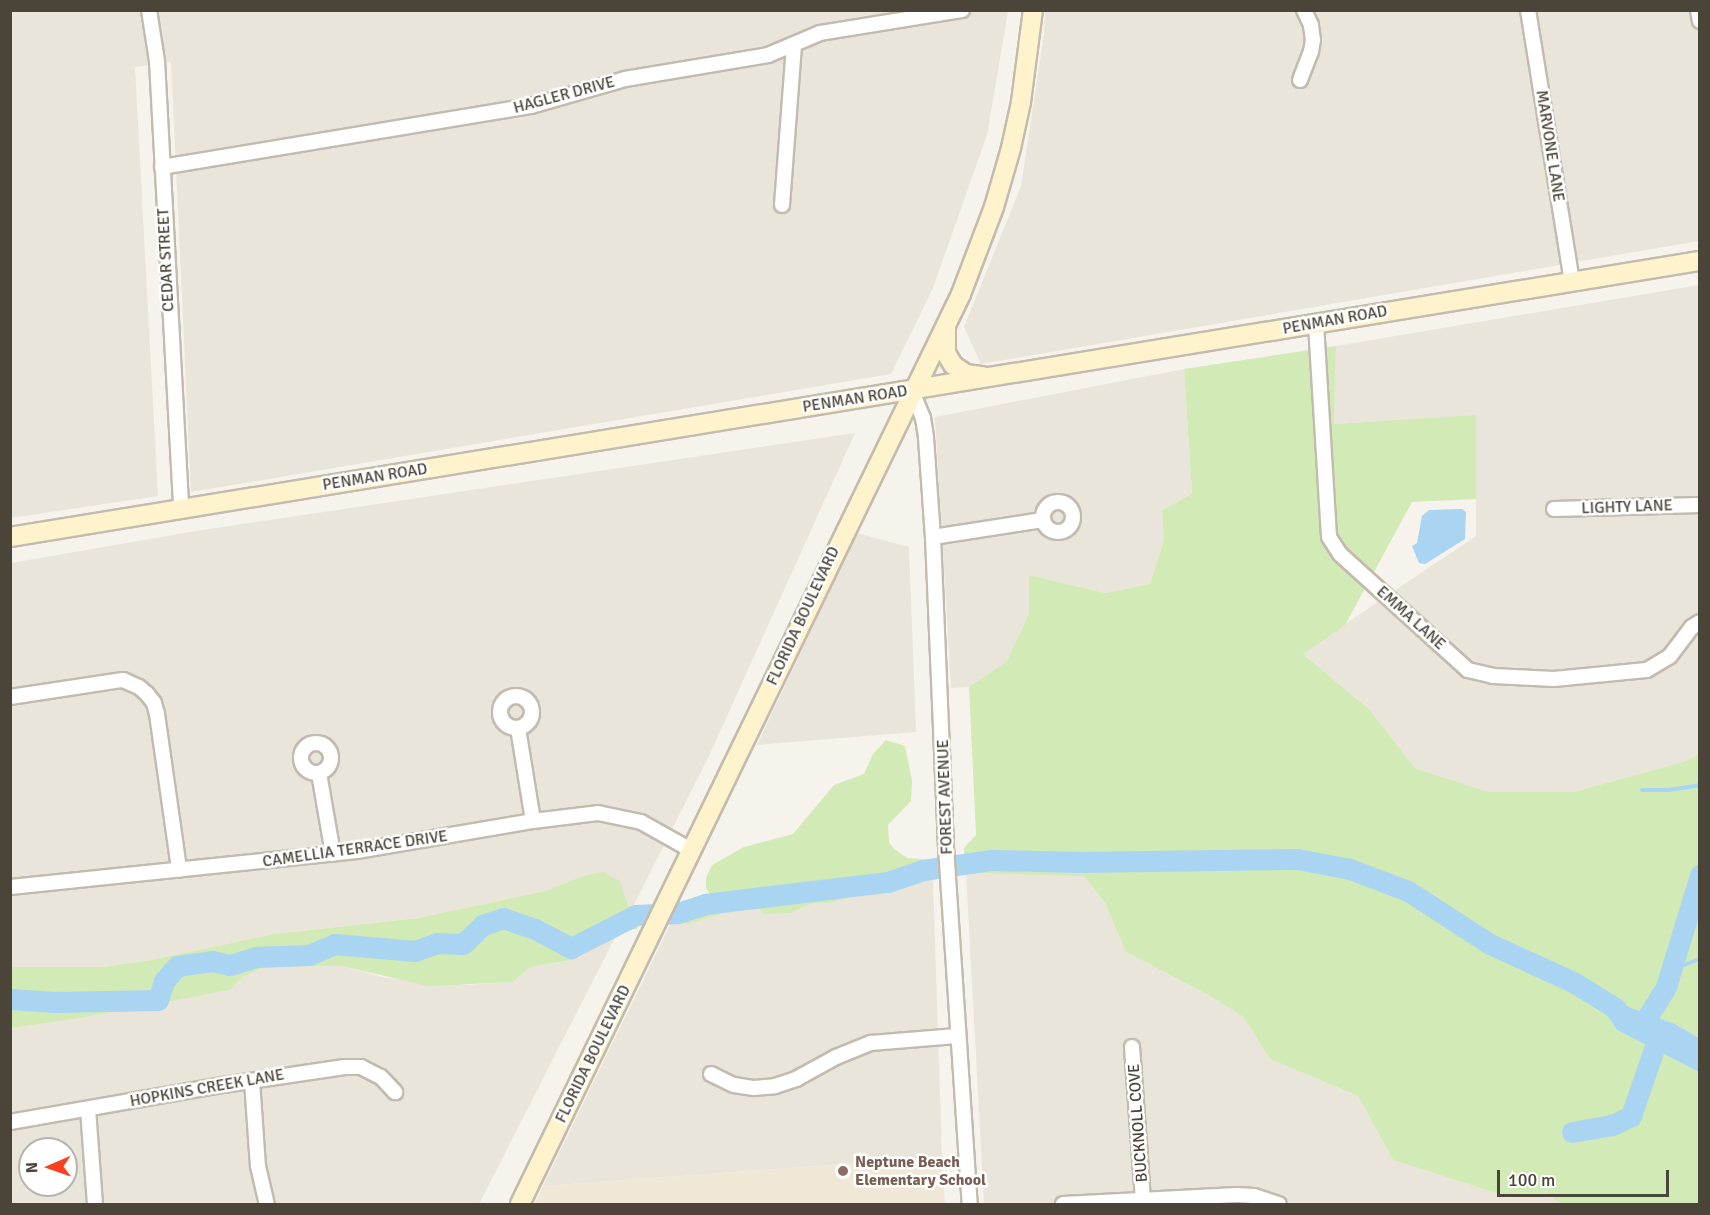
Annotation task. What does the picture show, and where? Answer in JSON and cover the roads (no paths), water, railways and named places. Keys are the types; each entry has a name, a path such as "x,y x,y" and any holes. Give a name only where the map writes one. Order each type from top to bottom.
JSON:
{"street":[{"name":"CEDAR STREET","path":"149,10 157,61 181,510"},
{"name":"HAGLER DRIVE","path":"162,168 531,106 605,84 768,56 820,33 962,10"},
{"name":"FLORIDA BOULEVARD","path":"520,1204 675,888 691,850 946,324 980,247 1011,148 1021,102 1033,10"},
{"path":"1300,80 1311,52 1313,40 1311,25 1304,10"},
{"name":"MARVONE LANE","path":"1528,10 1572,282"},
{"path":"1698,10 1700,21"},
{"path":"782,205 794,45"},
{"name":"PENMAN ROAD","path":"10,537 1700,261"},
{"path":"946,324 946,353 953,365 966,374 997,377"},
{"name":"EMMA LANE","path":"1316,324 1329,537 1340,554 1468,670 1493,676 1554,679 1647,670 1670,656 1692,627 1700,622"},
{"name":"FOREST AVENUE","path":"912,391 923,418 926,438 933,537 946,847 970,1204"},
{"name":"LIGHTY LANE","path":"1554,509 1700,505"},
{"path":"933,537 1043,520"},
{"path":"10,697 114,681 129,681 139,687 154,703 179,869"},
{"path":"519,728 533,821"},
{"path":"319,773 333,854"},
{"name":"CAMELLIA TERRACE DRIVE","path":"10,887 333,854 533,821 610,814 641,822 691,850"},
{"path":"711,1074 734,1085 754,1088 775,1086 796,1079 836,1057 871,1043 957,1036"},
{"name":"BUCKNOLL COVE","path":"1132,1047 1143,1200"},
{"name":"HOPKINS CREEK LANE","path":"10,1122 316,1070 361,1067 381,1077 394,1092"},
{"path":"252,1081 258,1166 267,1204"},
{"path":"88,1109 95,1204"},
{"path":"1063,1204 1254,1196 1279,1204"}],"water":[{"path":"1462,509 1466,512 1465,539 1425,564 1419,563 1412,546 1417,543 1422,516 1429,510"},
{"path":"1593,994 1675,1024 1699,1038 1699,1072 1617,1030"}],"waterway":[{"path":"1642,790 1669,790 1700,785"},
{"path":"10,999 54,1002 158,1000 164,981 177,966 212,961 230,965 256,957 309,955 335,944 415,951 437,943 463,944 483,925 503,918 535,929 571,948 636,915 678,913 705,904 888,882 923,870 991,860 1081,862 1297,859 1350,869 1408,891 1490,944 1575,983 1617,1009"},
{"path":"1643,1024 1666,987 1700,875"},
{"path":"1671,970 1700,959"},
{"path":"1572,1132 1612,1125 1631,1116 1659,1034"}],"place":[{"name":"Neptune Beach Elementary School","path":"843,1171"}]}
